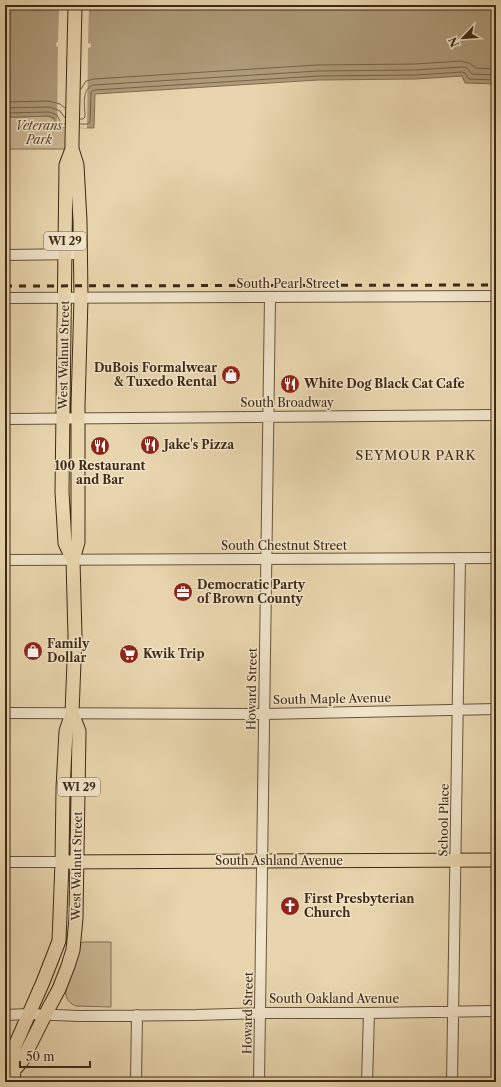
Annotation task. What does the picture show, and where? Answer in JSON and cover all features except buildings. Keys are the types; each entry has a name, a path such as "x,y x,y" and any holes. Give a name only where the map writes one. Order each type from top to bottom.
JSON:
{"main road":[{"name":"West Walnut Street","path":"29,1014 59,941 66,731 72,713 74,636 73,560 78,542 80,298 80,221 77,165 72,149 75,5"},
{"name":"West Walnut Street","path":"72,149 66,165 62,492 65,543 73,560"},
{"name":"West Walnut Street","path":"45,1014 68,966 73,950 76,918 79,731 72,713"},
{"name":"South Ashland Avenue","path":"62,862 496,860"},
{"name":"WI 29","path":"13,1076 10,1057 29,1014"},
{"name":"WI 29","path":"13,1076 45,1014"}],"street":[{"path":"5,255 80,254"},
{"name":"South Pearl Street","path":"5,298 496,296"},
{"name":"Howard Street","path":"260,1082 270,297"},
{"name":"South Broadway","path":"5,419 496,415"},
{"name":"School Place","path":"452,1082 460,558"},
{"name":"South Chestnut Street","path":"5,560 496,558"},
{"name":"South Maple Avenue","path":"5,713 265,714 496,709"},
{"path":"5,862 62,862"},
{"name":"South Oakland Avenue","path":"5,1015 45,1014 80,1016 496,1011"},
{"path":"367,1082 369,1013"},
{"path":"136,1082 137,1015"}],"green space":[{"name":"Veterans Park","path":"48,116 72,128 72,149 5,149 5,117"},
{"path":"111,942 111,1007 76,1006 67,999 67,984 75,965 80,943"}],"water":[{"path":"5,5 496,5 496,84 465,83 462,76 416,79 318,80 95,94 94,128 57,127 54,118 48,116 5,117"}],"pier":[{"path":"57,5 91,5 89,8 88,43 91,44 91,47 88,48 87,128 57,127 58,47 56,46 56,43 58,42 59,8"}],"railway":[{"path":"5,286 496,285"}],"place":[{"name":"DuBois Formalwear & Tuxedo Rental","path":"231,375"},
{"name":"White Dog Black Cat Cafe","path":"290,384"},
{"name":"Jake's Pizza","path":"150,445"},
{"name":"100 Restaurant and Bar","path":"100,446"},
{"name":"Democratic Party of Brown County","path":"183,592"},
{"name":"Family Dollar","path":"33,651"},
{"name":"Kwik Trip","path":"129,654"},
{"name":"First Presbyterian Church","path":"290,906"}],"district":[{"name":"SEYMOUR PARK","path":"416,455"}]}
